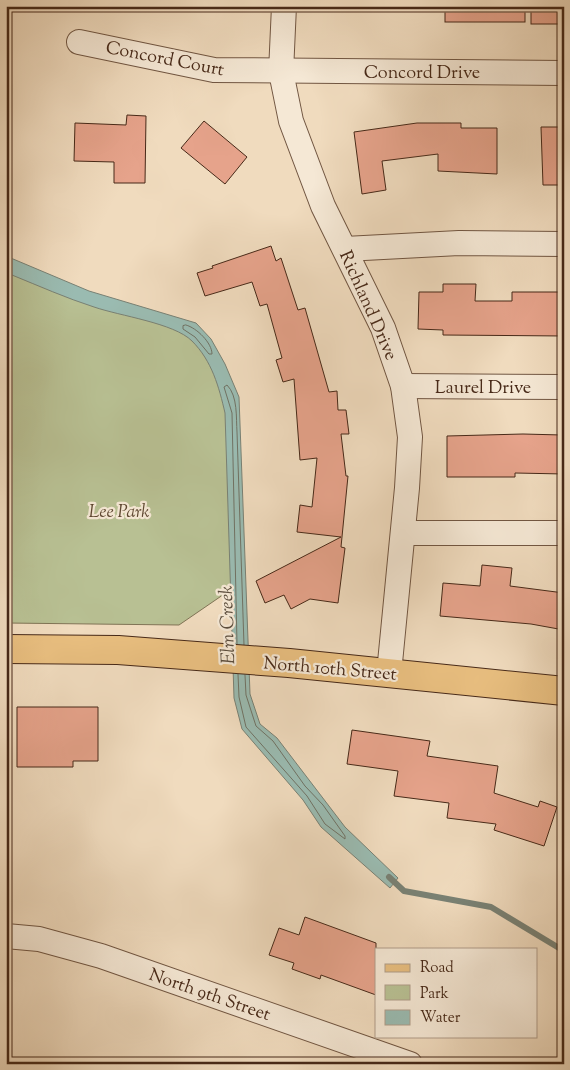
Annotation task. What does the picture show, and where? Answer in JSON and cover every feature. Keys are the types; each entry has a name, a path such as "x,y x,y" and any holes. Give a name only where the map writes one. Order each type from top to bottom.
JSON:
{"main road":[{"name":"North 10th Street","path":"6,649 118,650 290,663 564,692"}],"street":[{"name":"Richland Drive","path":"284,6 281,72 291,121 323,206 383,328 403,386 410,438 389,673"},
{"name":"Concord Court","path":"79,42 214,70 281,72"},
{"name":"Concord Drive","path":"281,72 564,72"},
{"path":"344,249 459,243 564,244"},
{"name":"Laurel Drive","path":"403,386 564,387"},
{"path":"403,533 564,533"},
{"name":"North 9th Street","path":"6,936 39,939 101,956 410,1064"}],"green space":[{"name":"Lee Park","path":"6,267 181,329 199,341 220,380 227,401 233,588 179,625 6,623"}],"water":[{"path":"6,256 89,291 196,323 211,339 225,364 239,397 250,694 260,724 277,738 345,827 398,878 390,888 321,827 303,800 242,729 234,698 225,413 217,384 205,357 192,341 173,329 84,303 6,272"}],"building":[{"path":"445,6 525,6 525,22 445,22"},
{"path":"531,6 564,6 564,24 531,24"},
{"path":"127,115 146,116 145,183 114,183 114,162 74,161 75,123 126,125"},
{"path":"204,121 247,157 225,184 181,148"},
{"path":"417,123 461,123 461,128 497,128 497,174 438,171 438,154 382,161 386,190 362,194 354,132"},
{"path":"541,127 564,127 564,185 543,185"},
{"path":"271,246 276,261 281,258 298,310 305,308 329,392 337,391 338,410 346,410 349,434 341,434 346,476 348,476 341,547 345,548 338,603 310,599 291,609 284,595 265,603 256,581 341,537 297,532 300,505 312,507 317,458 300,460 294,379 283,382 276,360 282,358 267,304 260,306 252,282 205,296 197,273"},
{"path":"443,284 476,284 475,301 512,301 512,292 564,292 564,336 443,335 443,330 418,329 419,292 443,292"},
{"path":"562,435 564,474 515,473 515,477 447,477 447,436"},
{"path":"482,565 512,568 510,586 564,593 564,630 531,624 440,616 443,583 480,586"},
{"path":"17,707 98,707 98,761 73,761 73,767 17,767"},
{"path":"352,730 430,741 427,756 498,766 494,793 538,807 540,801 557,807 544,846 494,830 496,824 447,818 449,803 394,796 398,771 347,764"},
{"path":"305,917 376,943 375,995 321,975 320,979 292,969 294,963 269,955 279,928 299,935"}],"waterway":[{"name":"Elm Creek","path":"389,877 404,891 491,907 564,951"}]}
